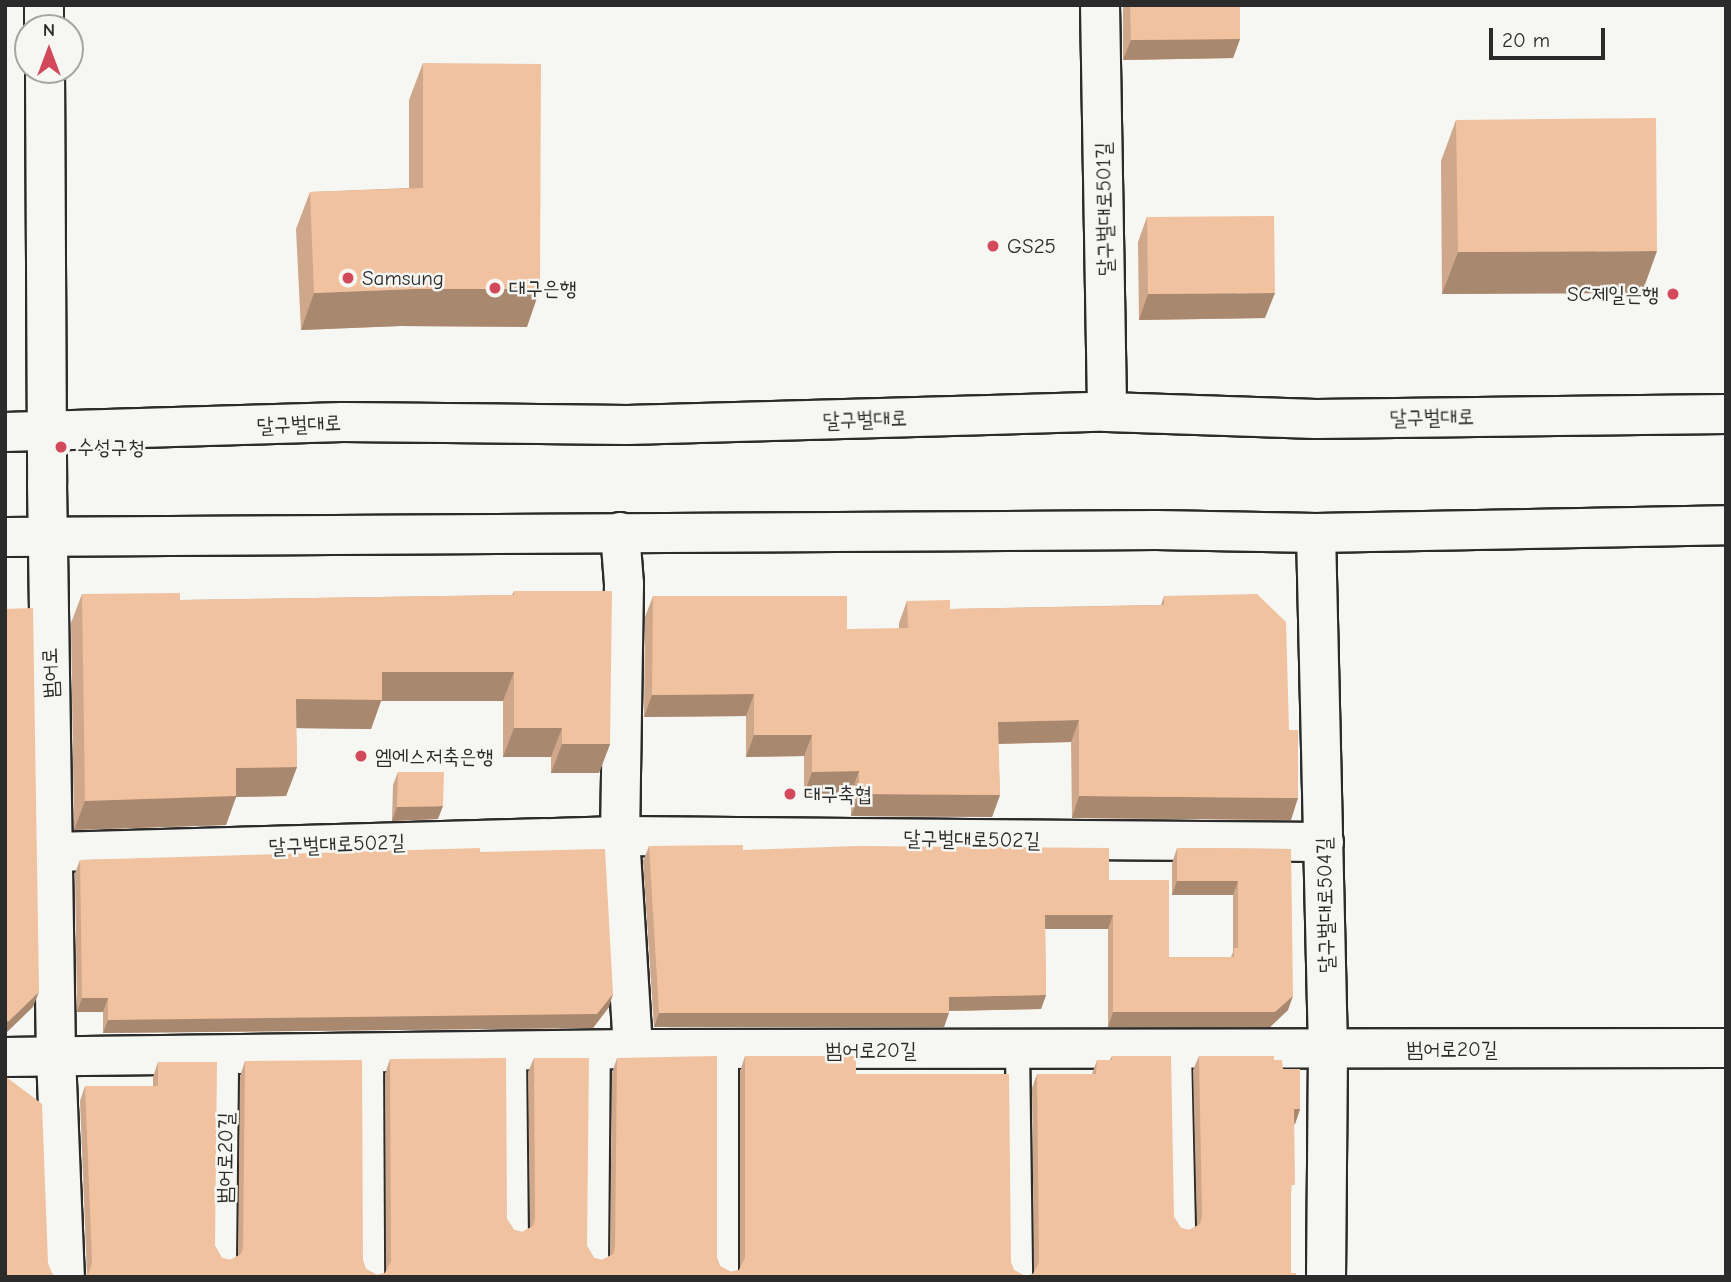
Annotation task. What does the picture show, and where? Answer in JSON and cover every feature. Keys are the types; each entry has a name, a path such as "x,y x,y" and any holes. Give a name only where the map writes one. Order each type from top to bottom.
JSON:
{"street":[{"name":"달구벌대로501길","path":"1100,5 1107,412"},
{"name":"범어로","path":"44,84 47,536 55,852 56,1056 65,1277"},
{"name":"달구벌대로","path":"5,432 344,422 627,425 1107,412 1316,419 1726,414"},
{"path":"5,537 1156,530 1316,533 1726,525"},
{"path":"616,1050 624,584 620,532"},
{"name":"달구벌대로504길","path":"1316,533 1328,1050 1326,1277"},
{"name":"달구벌대로502길","path":"55,852 620,836 1324,842"},
{"name":"범어로20길","path":"5,1057 616,1050 1726,1048"}],"lane":[{"path":"596,1261 616,1050"},
{"path":"726,1050 726,1273"},
{"path":"1017,1050 1020,1277"},
{"path":"1179,1050 1183,1231"},
{"path":"514,1051 516,1233"},
{"path":"371,1052 372,1276"},
{"name":"범어로20길","path":"223,1261 226,1054"}],"building":[{"path":"1130,5 1240,5 1240,39 1131,40"},
{"path":"423,63 541,64 540,289 414,289 314,293 310,192 423,188"},
{"path":"1656,118 1657,251 1458,252 1456,120"},
{"path":"1274,216 1275,293 1148,294 1147,217"},
{"path":"514,591 612,591 610,744 562,744 562,728 514,728 514,672 382,672 382,700 296,699 297,767 236,768 236,796 85,801 82,594 180,593 180,600 514,595"},
{"path":"1257,594 1286,622 1289,730 1298,730 1298,798 1079,796 1079,720 998,722 1000,795 859,794 859,771 812,772 812,735 754,735 754,694 652,695 653,596 847,596 847,629 908,628 907,601 950,600 950,609 1164,605 1164,596"},
{"path":"33,608 39,992 5,1022 5,609"},
{"path":"398,772 444,772 443,806 397,807"},
{"path":"743,845 743,850 858,846 1109,848 1109,880 1169,880 1169,957 1234,957 1234,948 1238,948 1238,881 1177,881 1177,848 1291,849 1293,996 1275,1012 1113,1012 1113,915 1045,915 1046,995 949,997 949,1013 659,1013 649,846"},
{"path":"480,848 480,852 605,849 613,994 597,1014 108,1020 108,998 82,998 80,860"},
{"path":"717,1056 717,1258 720,1266 731,1272 739,1270 745,1258 745,1056 856,1056 856,1074 1009,1074 1011,1263 1014,1270 1025,1276 1033,1274 1039,1262 1037,1074 1096,1074 1097,1060 1112,1060 1112,1056 1171,1056 1174,1217 1181,1228 1189,1230 1200,1224 1202,1216 1199,1056 1274,1056 1274,1060 1282,1060 1283,1069 1300,1069 1300,1109 1294,1109 1295,1185 1291,1185 1291,1273 1296,1273 1296,1277 86,1277 92,1262 85,1086 158,1086 158,1062 217,1062 215,1246 222,1258 230,1260 241,1254 243,1247 245,1061 362,1060 363,1261 366,1269 377,1275 385,1273 391,1261 390,1059 506,1058 507,1219 514,1230 522,1232 533,1226 535,1218 534,1058 589,1058 587,1246 594,1258 602,1260 613,1254 615,1247 617,1058"},
{"path":"5,1076 42,1104 48,1263 55,1277 5,1277"}],"place":[{"name":"GS25","path":"993,246"},
{"name":"Samsung","path":"348,278"},
{"name":"대구은행","path":"495,288"},
{"name":"SC제일은행","path":"1673,294"},
{"name":"수성구청","path":"61,447"},
{"name":"엠에스저축은행","path":"361,756"},
{"name":"대구축협","path":"790,794"}]}
